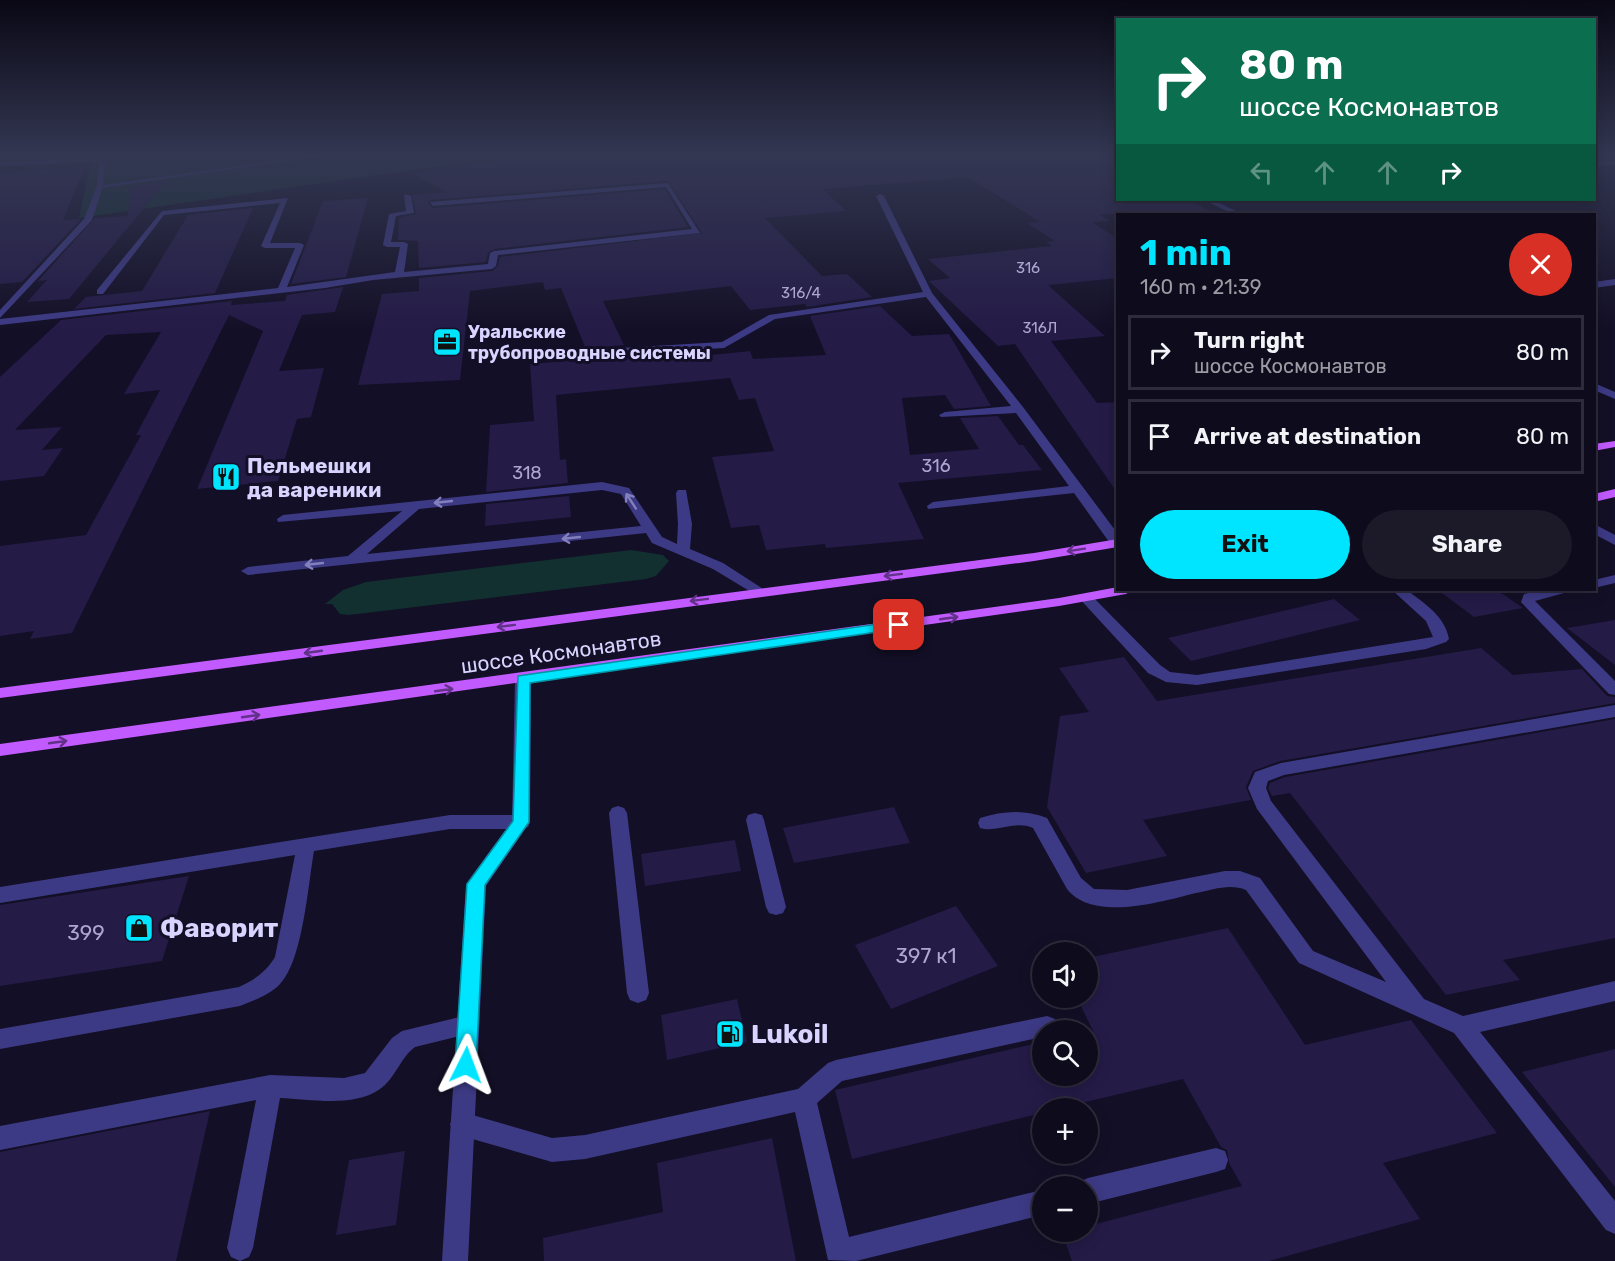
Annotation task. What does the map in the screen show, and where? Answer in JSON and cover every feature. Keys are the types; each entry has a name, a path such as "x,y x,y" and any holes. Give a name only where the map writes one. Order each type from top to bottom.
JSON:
{"main road":[{"path":"1596,447 1613,443"},
{"path":"1596,498 1615,493"},
{"name":"шоссе Космонавтов","path":"0,693 1034,557 1116,543"},
{"name":"шоссе Космонавтов","path":"0,750 523,679 1120,591"}],"street":[{"path":"0,315 88,220 91,213"},
{"path":"100,292 163,213"},
{"path":"279,213 265,246 300,245 281,290"},
{"path":"399,275 404,244 387,245 393,214 410,213"},
{"path":"0,322 492,266 494,253 697,231 686,213"},
{"path":"888,213 928,294 1019,409 1075,489 1116,542"},
{"path":"1596,285 1615,282"},
{"path":"603,352 724,345 772,317 928,294"},
{"path":"1596,387 1615,396"},
{"path":"945,415 1019,409"},
{"path":"283,519 602,486 625,491 657,540 718,566 761,592"},
{"path":"933,506 1075,489"},
{"path":"682,493 685,524 683,551"},
{"path":"351,561 416,505"},
{"path":"1596,529 1615,541"},
{"path":"248,571 650,530"},
{"path":"1596,584 1615,579"},
{"path":"1084,597 1154,669 1166,677 1197,680 1426,644 1441,639 1441,630 1433,620 1400,591"},
{"path":"1555,591 1529,597 1528,602 1615,690"},
{"path":"455,1261 476,884 521,822 523,679"},
{"path":"1416,1005 1263,804 1257,788 1261,777 1281,769 1615,711"},
{"path":"618,813 638,993"},
{"path":"987,823 1018,817 1031,818 1040,823 1073,883 1082,894 1098,900 1118,899 1225,879 1240,879 1253,884 1306,957 1462,1026 1615,1221"},
{"path":"755,820 776,907"},
{"path":"0,895 450,822 521,822"},
{"path":"0,1039 240,996 264,987 278,974 285,957 306,845"},
{"path":"1462,1026 1615,991"},
{"path":"0,1138 270,1086 344,1089 362,1086 373,1081 400,1045 410,1038 468,1025"},
{"path":"462,1124 552,1150 585,1147 804,1100 836,1071 1032,1029"},
{"path":"240,1248 270,1086"},
{"path":"804,1100 840,1257 1032,1205"},
{"path":"1098,1189 1216,1160"}],"green space":[{"path":"80,213 115,213 79,218"},
{"path":"631,550 663,555 669,561 656,576 646,579 349,615 340,614 332,604 325,604 343,590 366,582"}],"building":[{"path":"0,213 66,213 63,220 81,219 22,282 0,284"},
{"path":"128,213 140,213 69,299 27,302 47,280 38,281 95,218 128,216"},
{"path":"251,213 215,293 74,309 86,297 142,291 188,215"},
{"path":"318,213 364,213 346,277 291,284"},
{"path":"679,213 688,227 494,249 488,253 486,262 419,268 418,241 398,240 399,218 416,214"},
{"path":"689,213 825,213 765,218 822,276 847,274 872,297 807,307 805,304 750,310 731,286 603,301 624,345 603,347 597,350 597,354 603,357 671,353 673,359 750,351 753,359 826,355 810,316 880,306 912,336 949,334 991,406 954,409 945,395 902,398 910,455 979,449 960,418 998,416 1019,445 1023,445 1042,470 898,483 924,539 826,548 825,544 766,550 759,525 731,528 712,457 774,451 755,398 739,400 730,378 556,395 560,460 566,459 568,483 486,492 490,425 534,421 530,364 590,359 561,288 545,290 543,282 470,291 460,380 358,385 382,294 419,291 419,278 492,271 498,266 500,257 702,233"},
{"path":"1025,213 1214,213 1099,214 1109,221 1092,222 1116,238 1116,278 1048,285 1105,336 1051,341 1097,403 1116,402 1116,491 1015,344 998,346 929,281 950,278 928,259 1052,246 1046,242 1055,241 1027,223 1040,222"},
{"path":"343,287 335,312 302,315 279,371 324,368 311,417 297,419 278,481 197,489 263,331 229,315 72,633 30,639 34,631 0,636 0,546 86,535 141,435 136,435 160,390 124,394 161,332 106,335 15,430 62,427 42,450 63,448 44,476 0,481 0,377 61,320 232,301 231,305 285,301 287,295"},
{"path":"569,496 571,517 485,526 486,504"},
{"path":"1439,591 1498,591 1523,608 1474,617"},
{"path":"1334,599 1360,620 1191,661 1168,638"},
{"path":"1615,620 1615,665 1567,628"},
{"path":"1481,648 1513,675 1582,669 1607,696 1615,697 1615,703 1280,761 1253,771 1246,787 1251,800 1143,820 1167,856 1086,873 1047,807 1060,716 1089,712 1059,668 1124,657 1157,701"},
{"path":"1615,719 1615,938 1503,960 1520,980 1446,995 1290,793 1272,796 1268,788 1270,783 1285,777"},
{"path":"894,807 910,843 794,863 783,828"},
{"path":"735,840 741,871 645,886 641,854"},
{"path":"189,876 162,961 0,986 0,905"},
{"path":"956,906 998,966 891,1009 855,945"},
{"path":"1228,928 1305,1045 1411,1020 1497,1133 1383,1163 1420,1219 1269,1261 1072,1261 1065,1242 1098,1242 1098,1223 1242,1186 1229,1163 1227,1150 1221,1147 1183,1079 1098,1099 1032,1098 1032,1115 852,1159 835,1090 1032,1044 1032,1086 1098,1086 1098,1020 1088,1020 1082,1008 1098,1008 1098,956"},
{"path":"737,999 747,1042 667,1060 661,1015"},
{"path":"1615,1049 1615,1187 1522,1072"},
{"path":"210,1111 176,1261 0,1261 0,1152"},
{"path":"772,1138 796,1261 544,1261 543,1238 663,1212 657,1163"},
{"path":"405,1151 396,1225 336,1235 349,1160"}],"place":[{"name":"Уральские трубопроводные системы","path":"447,342"},
{"name":"Пельмешки да вареники","path":"226,477"},
{"name":"Фаворит","path":"139,928"},
{"name":"Lukoil","path":"730,1034"}],"route":[{"path":"466,1065 476,884 521,822 523,679 899,625"}]}
